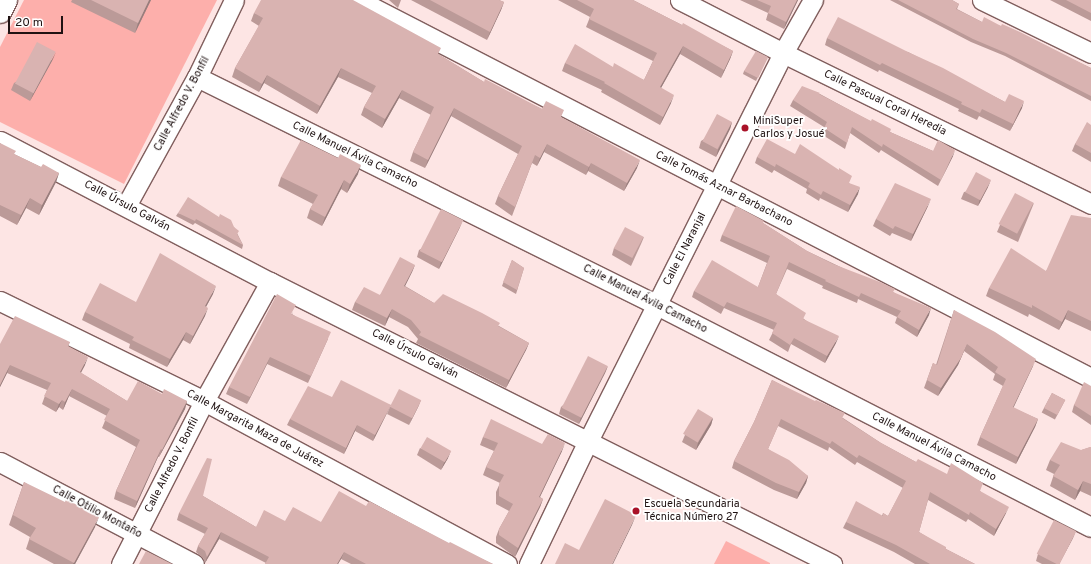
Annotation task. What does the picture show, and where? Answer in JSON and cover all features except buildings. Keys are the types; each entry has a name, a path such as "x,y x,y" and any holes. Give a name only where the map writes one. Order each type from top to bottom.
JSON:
{"main road":[{"path":"0,12 6,0"}],"street":[{"name":"Calle Alfredo V. Bonfil","path":"126,206 197,77 234,0"},
{"name":"Calle Tomás Aznar Barbachano","path":"358,0 1091,378"},
{"name":"Calle Pascual Coral Heredia","path":"680,0 784,53 1091,204"},
{"name":"Calle El Naranjal","path":"529,564 588,441 784,53 813,0"},
{"path":"982,0 1091,53"},
{"name":"Calle Manuel Ávila Camacho","path":"197,77 657,305 1091,527"},
{"name":"Calle Úrsulo Galván","path":"0,141 270,282 832,564"},
{"name":"Calle Alfredo V. Bonfil","path":"121,564 204,401 270,282"},
{"name":"Calle Margarita Maza de Juárez","path":"0,301 204,401 507,564"},
{"name":"Calle Otilio Montaño","path":"0,462 137,532 194,564"}],"shaded area":[{"path":"24,0 217,0 124,184 0,122 0,47"},
{"path":"726,541 770,563 770,564 714,564"}],"place":[{"name":"MiniSuper Carlos y Josué","path":"745,128"},
{"name":"Escuela Secundaria Técnica Número 27","path":"636,511"}]}
